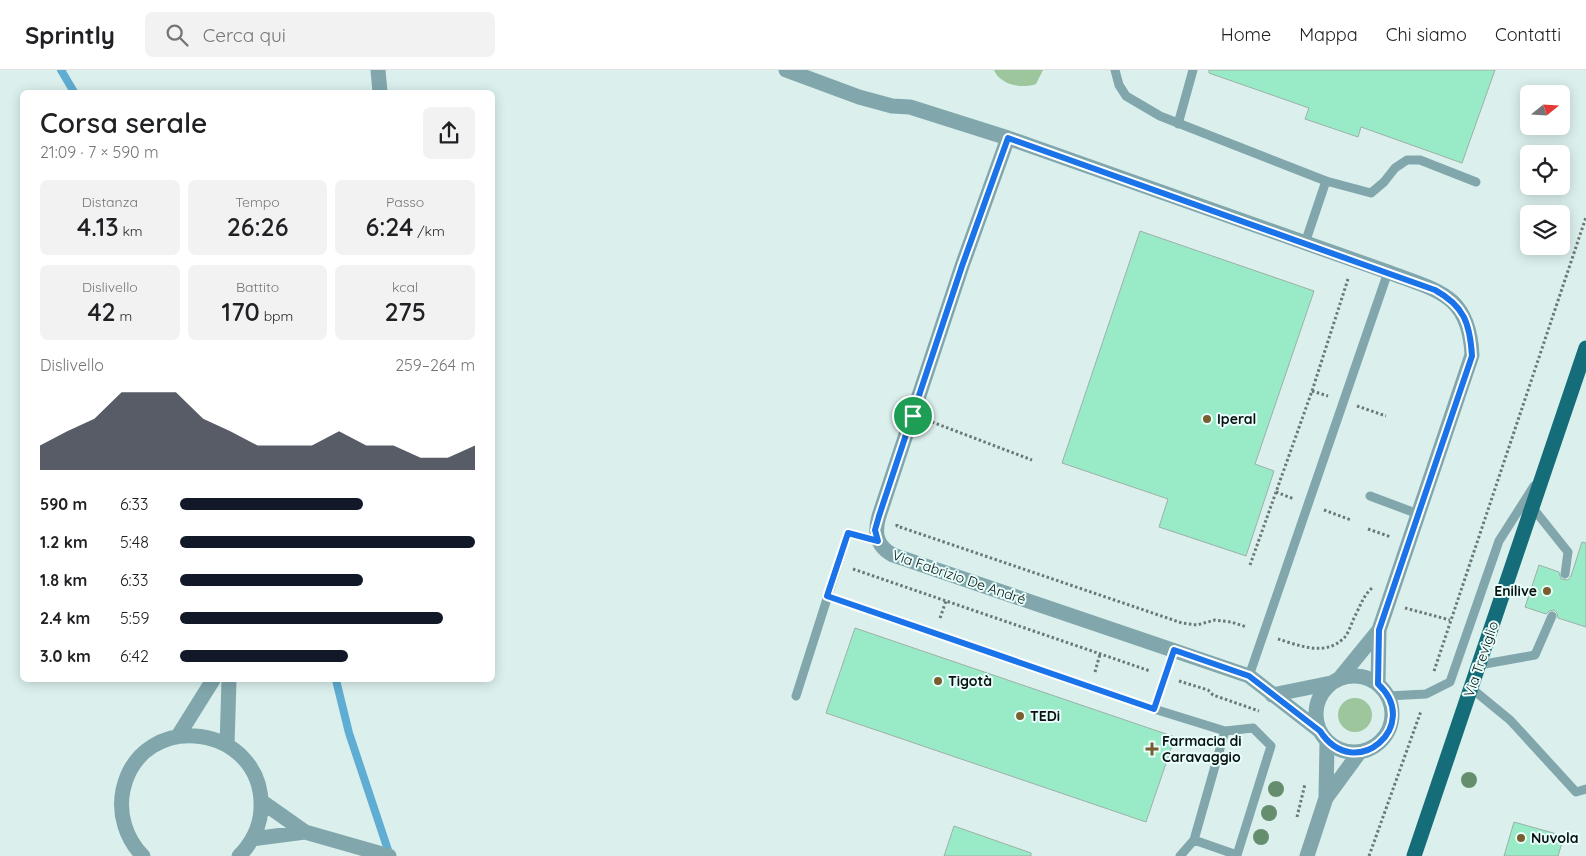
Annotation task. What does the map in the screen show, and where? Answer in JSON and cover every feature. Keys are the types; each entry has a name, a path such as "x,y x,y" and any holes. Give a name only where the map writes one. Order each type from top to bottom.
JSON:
{"main road":[{"name":"Via Treviglio","path":"1414,856 1586,348"}],"street":[{"path":"378,70 380,90"},
{"path":"786,70 859,97 892,106 910,107 1008,138 1388,272 1435,290 1449,298 1461,310 1468,323 1472,356 1379,630 1324,691 1316,710 1324,737 1326,798"},
{"name":"Via Fabrizio De André","path":"1008,138 962,266 879,516 875,530 878,541 883,550 893,554 1249,676 1324,737"},
{"path":"1324,737 1337,749 1359,753 1378,745 1386,737 1393,717 1392,706 1383,690 1379,630"},
{"path":"1272,695 1335,681 1347,676 1364,677 1383,690"},
{"path":"178,736 212,682"},
{"path":"227,745 229,682"},
{"path":"143,856 133,844 123,819 122,799 126,781 136,762 147,751 157,744 178,736 202,736 227,745 245,761 253,773 259,788 261,801 259,823 252,839 239,856"},
{"path":"1307,856 1326,798 1359,753"},
{"path":"261,801 305,832 389,856"},
{"path":"252,839 305,832"}],"lane":[{"path":"1115,70 1119,85 1126,96 1160,116 1326,181 1371,193 1384,182 1395,168 1407,160 1420,160 1476,182"},
{"path":"1178,124 1194,70"},
{"path":"1305,243 1326,181"},
{"path":"1249,676 1388,272"},
{"path":"1383,690 1426,694 1450,682 1499,540 1544,471"},
{"path":"1370,496 1418,514"},
{"path":"1532,507 1568,552 1565,574"},
{"path":"796,696 848,533 878,541"},
{"path":"827,596 1154,709 1225,731 1253,728 1272,746 1238,855 1194,840"},
{"path":"1479,665 1535,655 1552,616"},
{"path":"1154,709 1174,650"},
{"path":"1471,688 1510,720 1576,792 1586,790"},
{"path":"1180,856 1194,840 1225,731"}],"path":[{"path":"1369,856 1426,694 1586,217"},
{"path":"1250,564 1312,391 1349,276 1356,278"},
{"path":"1312,391 1330,397"},
{"path":"1354,405 1386,416"},
{"path":"932,423 935,413"},
{"path":"913,416 1032,460"},
{"path":"1276,492 1296,500"},
{"path":"1316,507 1351,520"},
{"path":"900,517 897,526 1182,623 1197,625 1215,620 1247,627"},
{"path":"838,564 1208,690 1213,695"},
{"path":"1274,638 1311,649 1328,647 1337,643 1345,638 1366,593"},
{"path":"1403,608 1450,620"}],"green space":[{"path":"994,70 1043,70 1036,84 1018,86 1001,79"},
{"path":"1355,698 1367,703 1372,715 1367,727 1355,732 1343,727 1338,715 1343,703"}],"building":[{"path":"1209,70 1495,70 1462,163 1361,127 1358,137 1305,119 1309,108 1209,73"},
{"path":"1140,231 1314,291 1255,464 1274,471 1246,556 1159,527 1168,499 1062,463"},
{"path":"1582,542 1586,543 1586,627 1558,618 1554,610 1546,614 1525,607 1539,565 1559,572 1561,579 1568,580"},
{"path":"855,628 1175,737 1146,822 826,713"},
{"path":"1514,822 1564,836 1558,856 1504,856"},
{"path":"954,826 1031,853 1031,856 944,856"}],"waterway":[{"path":"61,70 73,90"},
{"path":"336,682 349,733 390,856"}],"place":[{"name":"Iperal","path":"1207,419"},
{"name":"Enilive","path":"1547,591"},
{"name":"Tigotà","path":"938,681"},
{"name":"TEDi","path":"1020,716"},
{"name":"Farmacia di Caravaggio","path":"1152,749"},
{"name":"Nuvola","path":"1521,838"}],"route":[{"path":"1008,138 1388,272 1435,290 1449,298 1461,310 1468,323 1472,356 1387,601 1379,630 1378,684 1388,696 1392,706 1393,717 1386,737 1378,745 1359,753 1337,749 1327,742 1320,731 1249,676 1174,650 1154,709 827,596 848,533 878,541 875,530 913,416 962,266 1008,138"}]}
